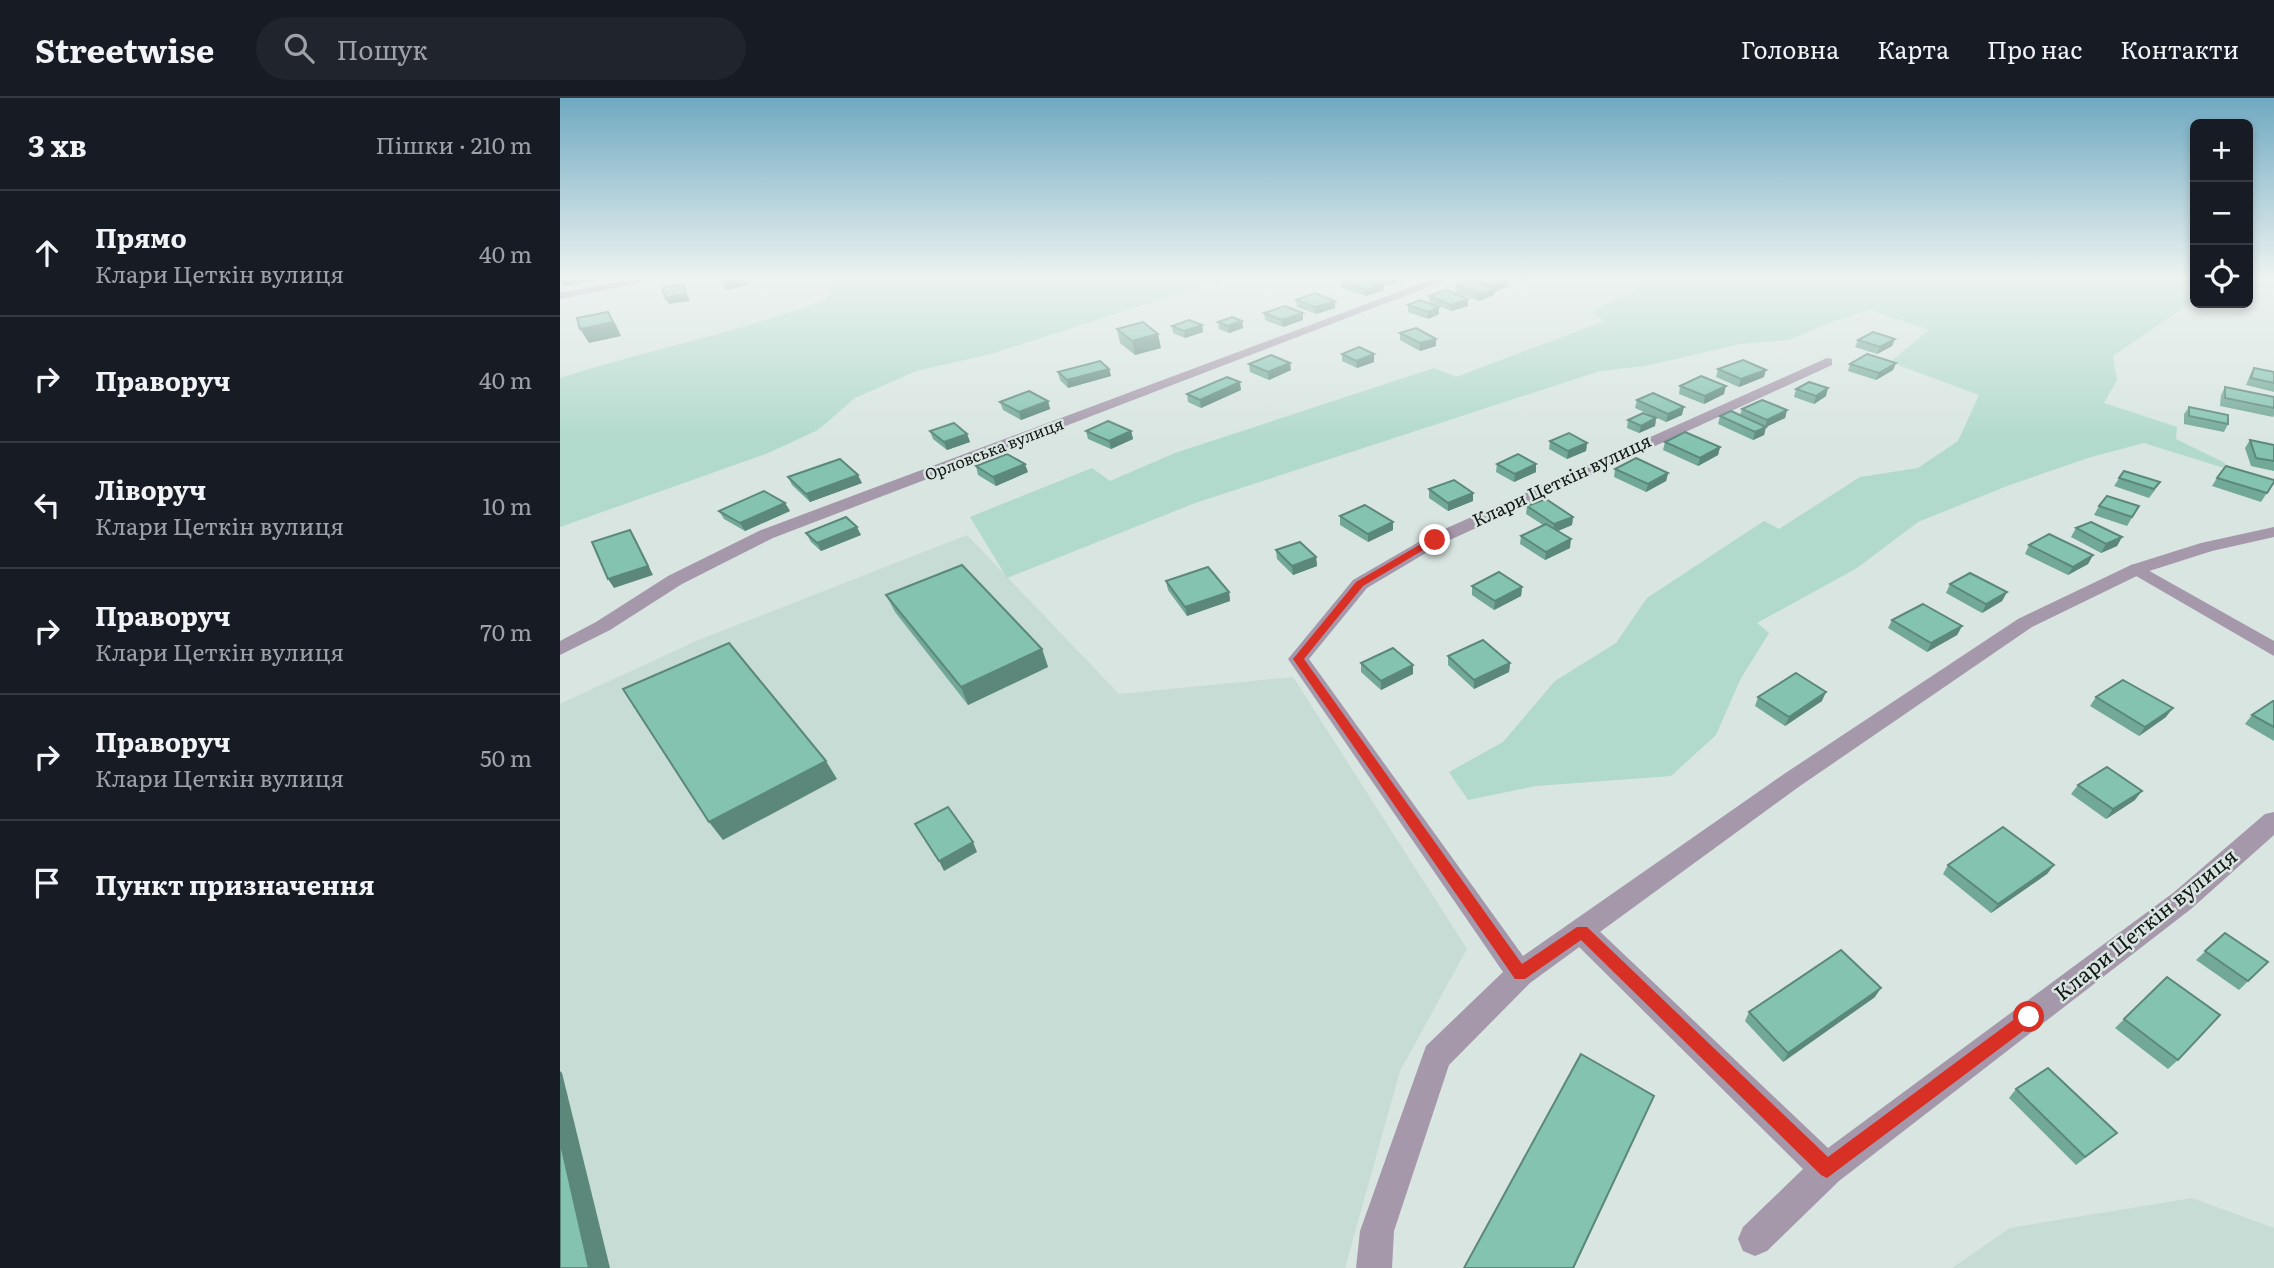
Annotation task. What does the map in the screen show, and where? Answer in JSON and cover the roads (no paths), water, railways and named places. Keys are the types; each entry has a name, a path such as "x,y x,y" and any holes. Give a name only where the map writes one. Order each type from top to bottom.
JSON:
{"street":[{"name":"Орловська вулиця","path":"560,649 603,626 674,580 767,534 1299,334"},
{"name":"Клари Цеткін вулиця","path":"1520,974 1298,659 1360,584 1435,540 1827,362"},
{"path":"1374,1268 1377,1231 1437,1056 1520,974 1792,780 2025,623 2137,569 2207,547 2274,532"},
{"path":"2137,569 2274,650"},
{"name":"Клари Цеткін вулиця","path":"1755,1239 1827,1169 2182,901 2274,821"},
{"path":"1582,932 1827,1169"}]}
